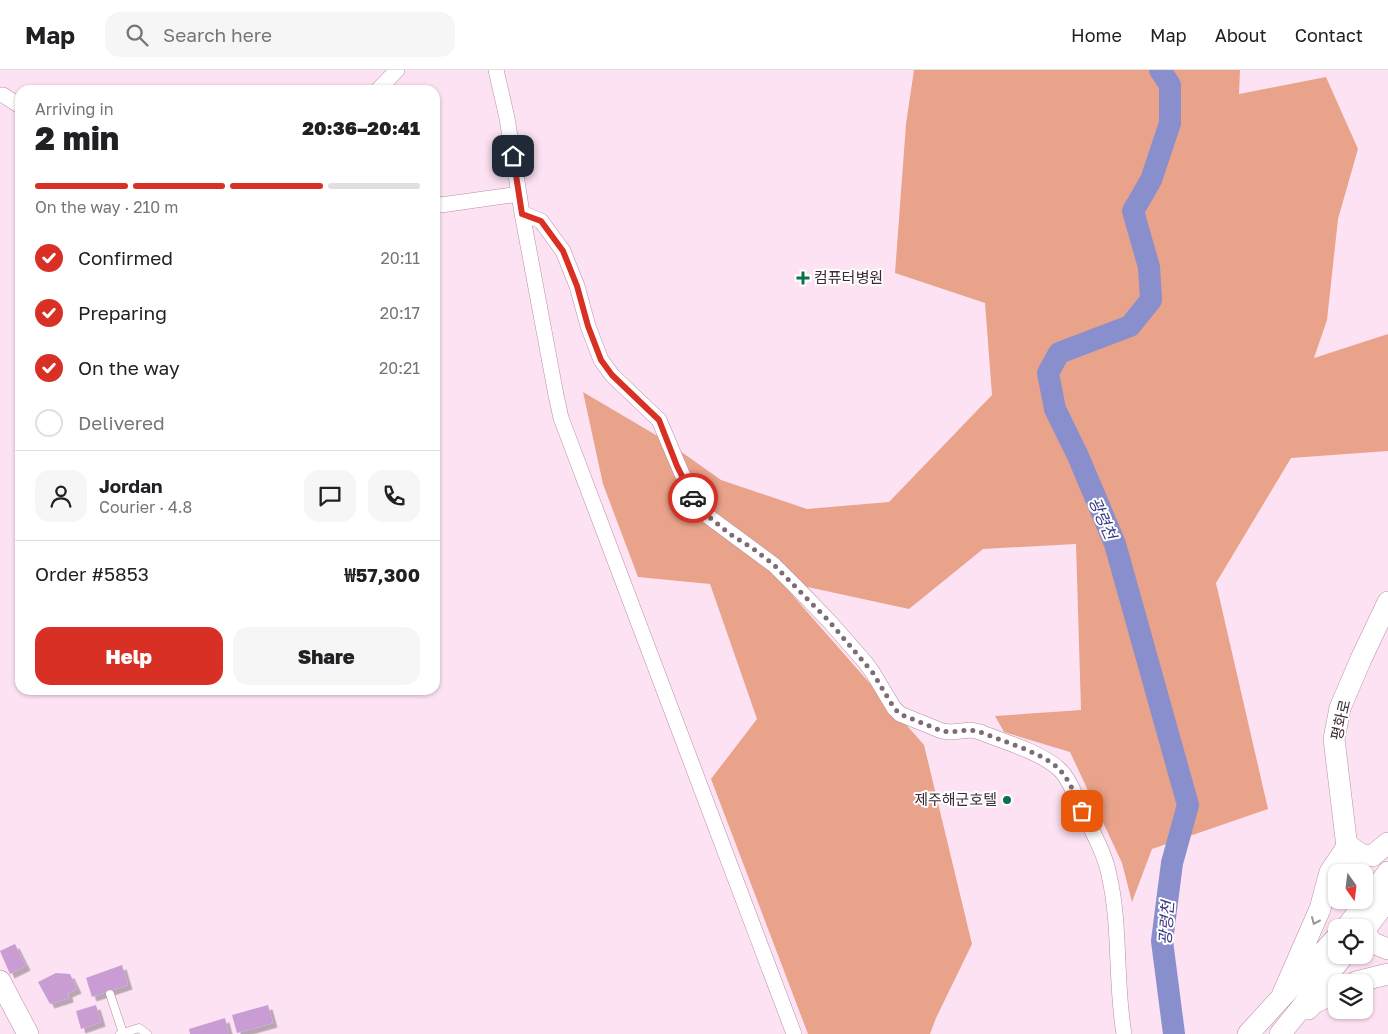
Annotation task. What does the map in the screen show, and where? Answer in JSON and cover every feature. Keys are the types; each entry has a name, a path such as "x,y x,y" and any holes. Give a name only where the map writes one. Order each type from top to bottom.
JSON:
{"main road":[{"name":"평화로","path":"1349,864 1334,738 1340,708 1388,602"},
{"path":"1281,998 1320,910 1330,872 1348,845 1360,854 1372,856 1388,843"},
{"path":"1359,919 1388,872"},
{"path":"1362,919 1388,899"},
{"path":"1373,943 1388,949"},
{"path":"1248,1034 1328,947"},
{"path":"1281,1034 1337,964"},
{"path":"1373,978 1388,974"},
{"path":"0,981 28,1034"},
{"path":"1281,1034 1314,1003 1328,996"}],"street":[{"path":"383,85 397,70"},
{"path":"496,70 507,118 522,214 561,418 794,1034"},
{"path":"0,95 15,103"},
{"path":"440,204 519,194"},
{"path":"522,214 541,221 563,251 577,286 588,326 601,360 612,375 659,420 691,495 709,517 774,565 805,596 865,662 894,708 900,714 942,731 970,730 980,732 1040,756 1059,769 1069,782 1109,873 1113,898 1119,998 1124,1034"}],"lane":[{"path":"110,994 122,1034 139,1028 147,1034"}],"shaded area":[{"path":"914,70 1240,70 1239,94 1326,77 1358,149 1338,219 1327,320 1314,358 1388,334 1388,451 1291,458 1216,583 1268,809 1152,849 1132,902 1122,863 1070,752 1004,732 995,716 1081,710 1076,544 983,549 909,609 780,581 924,745 972,944 930,1034 808,1034 711,779 757,719 710,584 638,577 603,484 583,392 666,441 721,480 807,509 889,502 992,395 985,303 895,273 906,124"}],"building":[{"path":"15,944 26,966 10,974 0,951"},
{"path":"122,965 128,985 92,997 86,978"},
{"path":"56,973 70,974 77,989 68,993 69,998 50,1004 38,982"},
{"path":"96,1005 101,1022 81,1029 76,1011"},
{"path":"268,1005 273,1023 237,1033 232,1015"},
{"path":"225,1018 229,1034 190,1034 189,1029"}],"waterway":[{"name":"광령천","path":"1160,70 1170,85 1170,123 1151,180 1133,211 1149,267 1151,300 1130,326 1059,353 1048,373 1055,409 1078,456 1115,544 1188,805 1172,863 1162,941 1174,1034"}],"way so far":[{"path":"693,498 709,517 774,565 829,621 865,662 894,708 900,714 942,731 970,730 980,732 1040,756 1059,769 1069,782 1082,811"}],"place":[{"name":"컴퓨터병원","path":"803,278"},
{"name":"제주해군호텔","path":"1007,800"}],"route":[{"path":"513,156 522,214 541,221 563,251 577,286 588,326 601,360 612,375 659,420 677,466 693,498"}]}
